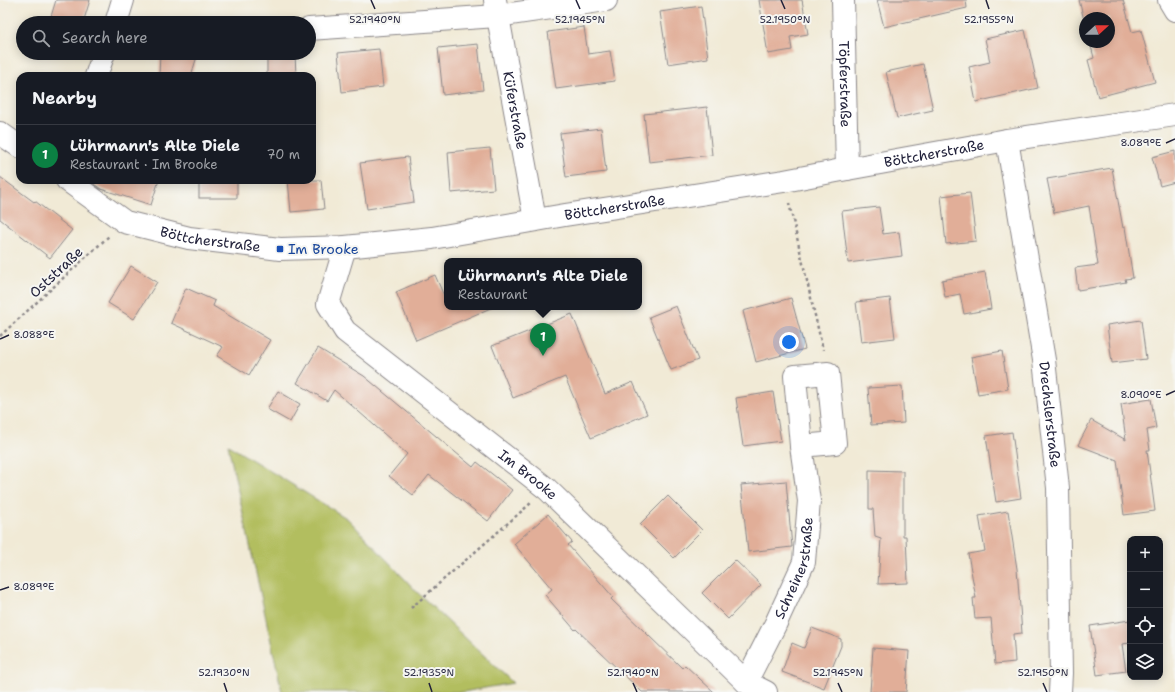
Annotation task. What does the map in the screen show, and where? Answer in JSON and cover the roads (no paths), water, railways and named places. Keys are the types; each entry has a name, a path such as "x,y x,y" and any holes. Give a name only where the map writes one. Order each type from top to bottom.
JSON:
{"street":[{"path":"118,16 123,0"},
{"path":"316,28 496,8 606,0"},
{"name":"Töpferstraße","path":"842,0 847,168"},
{"path":"1169,0 1175,10"},
{"name":"Küferstraße","path":"496,8 535,220"},
{"path":"97,72 102,60"},
{"name":"Böttcherstraße","path":"73,184 125,222 189,238 280,249 345,247 432,238 535,220 784,181 847,168 1007,140 1175,115"},
{"path":"0,133 16,144"},
{"name":"Drechslerstraße","path":"1007,140 1044,360 1058,488 1060,692"},
{"name":"Im Brooke","path":"345,247 328,304 345,331 547,489 746,682 766,692"},
{"name":"Schreinerstraße","path":"746,682 776,625 804,562 809,501 801,446 795,376 828,373 834,443 801,446"}],"place":[{"name":"Im Brooke","path":"280,249"},
{"name":"Lührmann's Alte Diele","path":"543,356"}]}
